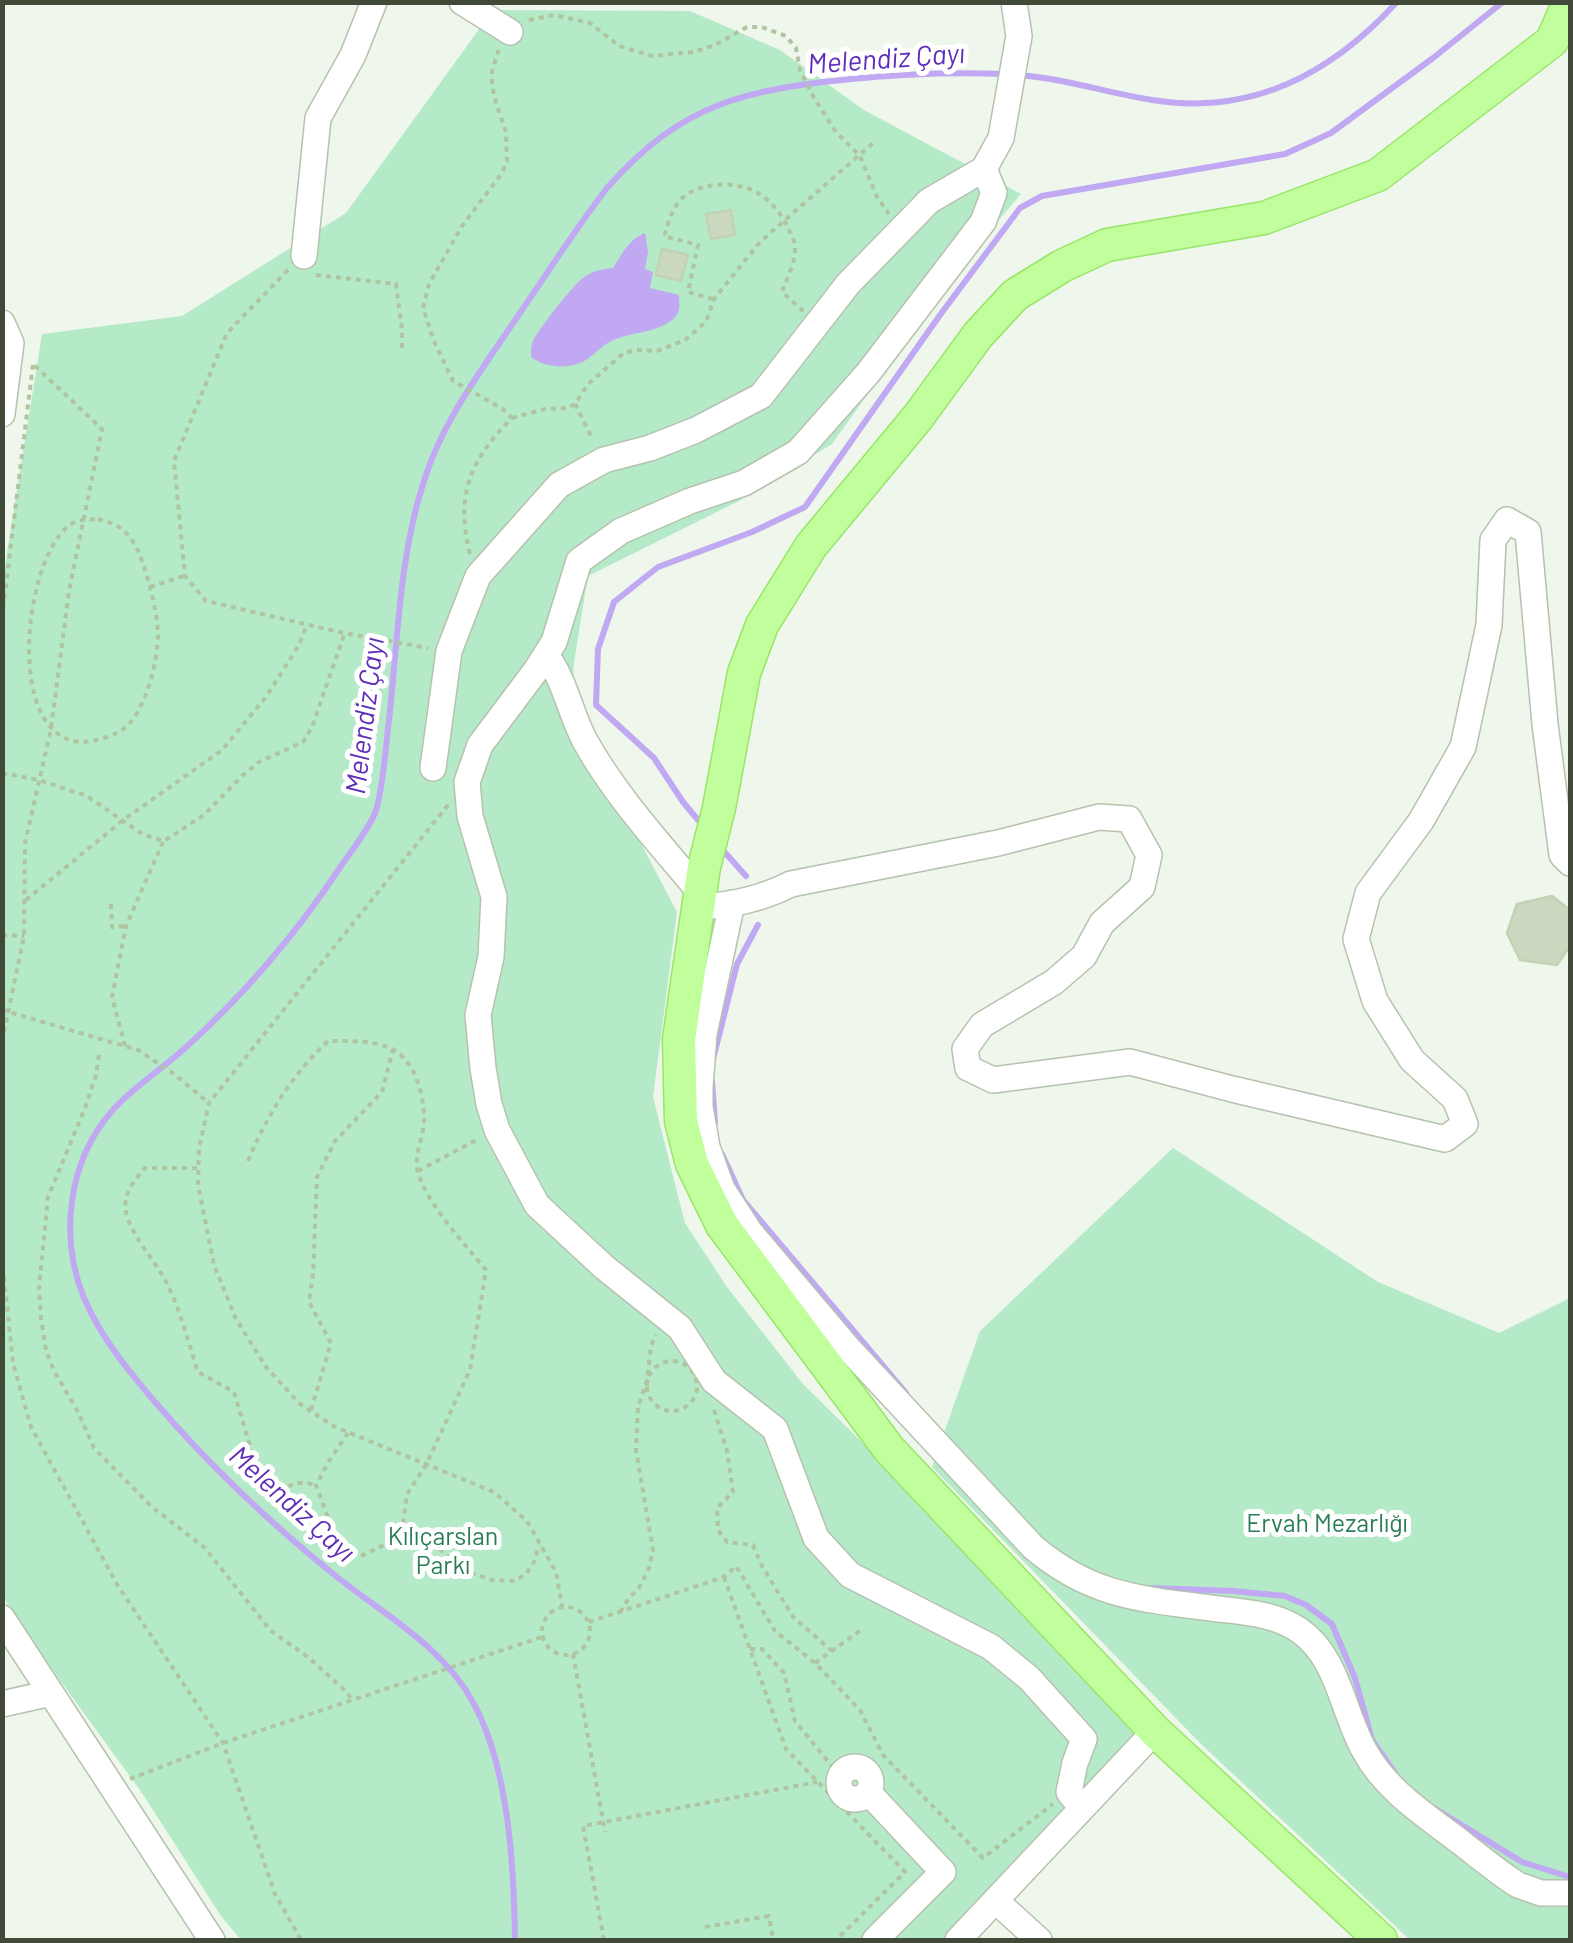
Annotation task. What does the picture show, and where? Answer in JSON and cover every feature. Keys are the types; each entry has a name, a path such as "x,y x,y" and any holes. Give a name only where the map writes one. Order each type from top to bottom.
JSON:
{"main road":[{"path":"1380,1940 1155,1731 889,1449 722,1224 692,1164 680,1122 679,1039 700,888 744,673 762,625 811,546 918,417 978,335 1014,295 1107,245 1264,218 1378,175 1552,40 1570,2"}],"street":[{"path":"304,256 318,118 353,55 374,2"},
{"path":"462,2 510,32"},
{"path":"433,768 449,651 478,576 559,485 604,460 696,430 761,396 848,284 930,201 984,168 1001,138 1019,36 1014,2"},
{"path":"984,168 994,193 983,222 868,373 798,452 744,483 690,500 621,531 579,561 554,642 480,745 467,782 470,816 494,897 491,957 478,1015 483,1068 497,1130 538,1204 604,1267 680,1328 714,1381 776,1429 816,1538 850,1575 991,1648 1029,1678 1084,1739 1075,1762 1076,1800"},
{"path":"2,323 12,343 2,414"},
{"path":"546,655 596,760 648,830 700,888 732,903 764,897 790,884 998,843 1099,817 1129,819 1149,855 1142,887 1102,923 1084,956 1054,982 982,1025 965,1048 968,1068 993,1080 1130,1062 1445,1138 1466,1124 1455,1100 1412,1060 1374,1001 1356,939 1368,893 1422,821 1463,747 1489,625 1493,540 1508,520 1528,532 1545,724 1562,855 1570,863"},
{"path":"732,903 704,1034 700,1107 707,1147 722,1190 750,1232 848,1348 1050,1561 1086,1582 1122,1596 1266,1616 1305,1634 1324,1654 1364,1751 1398,1794 1518,1885 1542,1892 1570,1893"},
{"path":"2,1618 212,1940"},
{"path":"2,1704 51,1694"},
{"path":"958,1940 996,1901 1076,1800 1155,1731"},
{"path":"829,1779 849,1798 860,1798 868,1792 943,1872 875,1940"},
{"path":"996,1901 1039,1940"}],"path":[{"path":"512,418 453,381 434,342 424,308 430,284 462,226 502,173 507,160 506,132 496,104 492,71 498,51 521,22 554,15 590,22 619,46 652,56 694,52 747,27 762,27 786,36 796,48 800,70 814,98 836,132 860,156 878,197 901,230"},
{"path":"483,571 472,563 466,537 468,482 480,454 512,418 545,409 568,408 588,384 624,354 657,351 685,340 706,322 714,299 760,242 872,143"},
{"path":"714,299 688,292 698,244 664,236 674,209 684,196 718,184 759,193 784,220 796,245 782,292 818,324"},
{"path":"402,348 396,284 317,276 304,256 278,278 227,333 174,461 185,576 206,601 435,649"},
{"path":"2,618 33,364 102,429 69,591 51,730 25,842 24,936 2,1042"},
{"path":"574,404 604,460"},
{"path":"98,519 117,525 140,552 158,630 156,658 141,704 126,728 100,740 83,742 62,738 51,730 38,710 30,676 29,632 39,578 56,540 74,522 83,521 98,519"},
{"path":"150,587 185,576"},
{"path":"24,901 122,821 222,750 266,698 299,645 307,624"},
{"path":"125,1046 112,997 126,926 164,841 204,815 259,762 303,742 312,727 344,632"},
{"path":"2,774 39,780 88,796 142,834 164,841"},
{"path":"467,782 209,1104 199,1148 198,1184 214,1265 236,1319 266,1367 300,1404 348,1433 494,1492 528,1521 556,1572 562,1606"},
{"path":"110,904 112,926 126,926"},
{"path":"2,936 24,936"},
{"path":"2,1010 138,1050 209,1104"},
{"path":"248,1161 284,1090 328,1041 364,1041 393,1049 411,1067 421,1092 424,1122 416,1164 424,1190 486,1270 470,1370 426,1465 408,1494 404,1524 384,1545 359,1557 335,1537 316,1485 348,1433"},
{"path":"311,1411 331,1343 308,1302 314,1274 317,1177 335,1142 382,1092 393,1049"},
{"path":"99,1055 85,1108 48,1197 39,1288 46,1350 54,1371 94,1448 152,1507 205,1548 270,1630 308,1657 351,1700"},
{"path":"418,1171 497,1130"},
{"path":"198,1168 144,1168 128,1188 126,1214 170,1290 198,1372 234,1392 263,1489 275,1495 302,1481 316,1485"},
{"path":"2,1257 13,1363 31,1427 118,1586 223,1743 275,1894 301,1940"},
{"path":"620,1612 639,1588 653,1550 636,1450 638,1408 647,1381 655,1367 677,1361 690,1369 696,1391 687,1406 671,1411 662,1409 650,1398 647,1381 651,1346 664,1315"},
{"path":"696,1391 716,1413 734,1492 717,1508 718,1530 727,1542 754,1545 793,1617 832,1651"},
{"path":"404,1524 424,1534 464,1570 492,1580 515,1580 526,1574 540,1543"},
{"path":"589,1622 724,1577 736,1566 776,1631 860,1710 882,1755 983,1858 1076,1800"},
{"path":"724,1577 786,1749 829,1779"},
{"path":"562,1606 578,1610 589,1622 586,1645 573,1654 551,1650 542,1637 543,1621 562,1606"},
{"path":"815,1664 861,1630"},
{"path":"112,1788 223,1743 542,1637"},
{"path":"750,1649 762,1648 784,1673 795,1721 829,1779 906,1872 836,1940"},
{"path":"573,1654 604,1832"},
{"path":"604,1940 582,1826 829,1779"},
{"path":"705,1927 769,1916 773,1940"}],"green space":[{"name":"Kılıçarslan Parkı","path":"493,10 690,11 780,50 864,110 1021,194 960,265 832,444 739,501 588,576 574,662 571,710 677,912 653,1097 685,1223 727,1287 803,1384 1150,1726 942,1940 241,1940 221,1916 142,1793 14,1617 3,1595 2,584 42,334 182,316 346,213"},
{"name":"Ervah Mezarlığı","path":"1173,1148 1378,1282 1499,1333 1570,1298 1570,1940 1410,1940 1200,1743 932,1467 980,1331"}],"shaded area":[{"path":"645,233 645,269 653,272 650,288 679,295 675,317 655,329 612,341 577,364 552,366 531,357 536,335 572,289 590,274 613,268 630,243"}],"building":[{"path":"731,210 735,235 711,239 706,214"},
{"path":"662,249 688,255 681,281 656,275"},
{"path":"1552,896 1570,910 1570,946 1557,965 1520,960 1507,933 1517,904"}],"waterway":[{"name":"Melendiz Çayı","path":"1017,75 1152,100 1223,102 1256,95 1317,69 1372,28 1397,2"},
{"path":"703,826 654,758 596,705 598,649 614,602 658,567 752,532 805,507 1020,208 1042,196 1285,154 1331,133 1503,2"},
{"name":"Melendiz Çayı","path":"515,1940 511,1851 502,1788 486,1730 474,1704 462,1684 430,1649 312,1557 242,1494 125,1366 91,1313 76,1275 70,1225 77,1176 97,1131 112,1111 184,1049 248,985 306,915 372,820 382,781 409,539 424,481 451,419 474,381 607,188 635,159 689,119 747,96 870,77 1005,74"},
{"path":"720,847 746,876"},
{"path":"713,1059 737,964 758,925"},
{"path":"712,1081 715,1123"},
{"path":"722,1154 743,1200 906,1393"},
{"path":"1151,1588 1285,1596 1306,1605 1332,1624 1355,1678 1372,1740 1395,1773"},
{"path":"1434,1808 1522,1862 1570,1877"}]}
